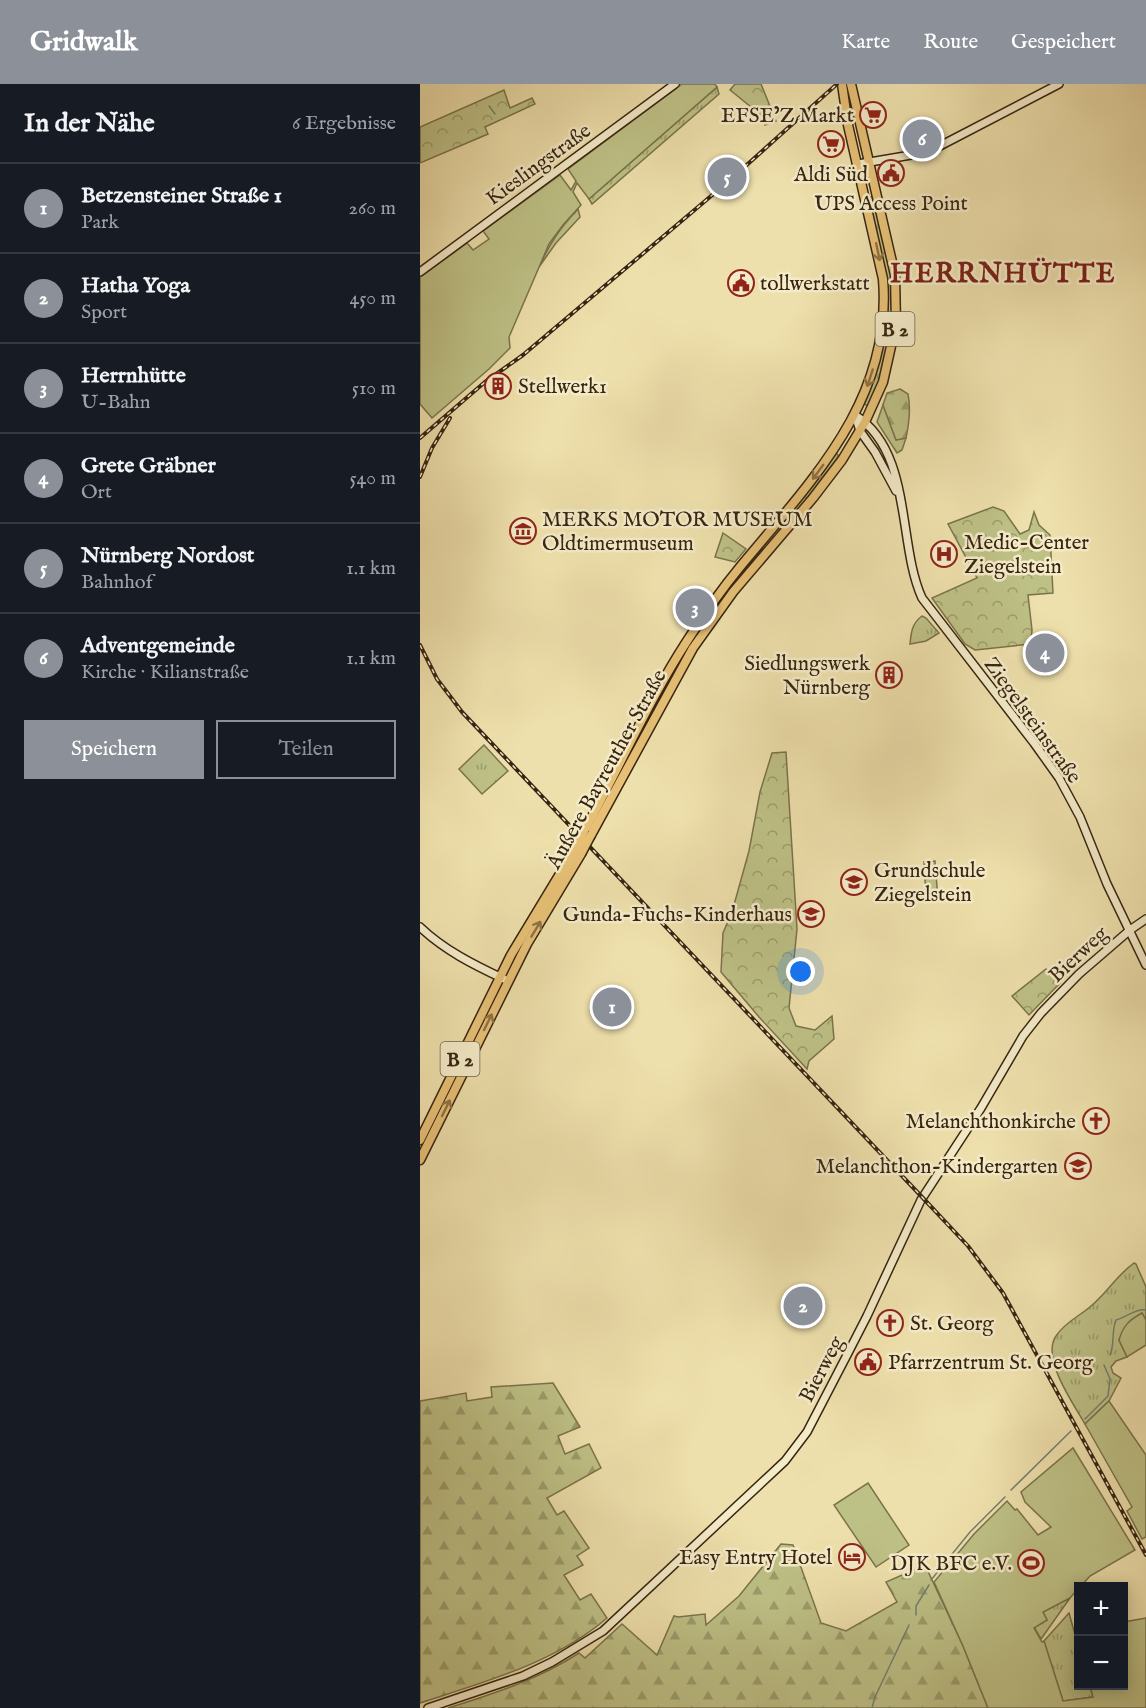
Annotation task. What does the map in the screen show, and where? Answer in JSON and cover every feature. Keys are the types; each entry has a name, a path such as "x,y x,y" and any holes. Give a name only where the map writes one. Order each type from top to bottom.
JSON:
{"main road":[{"name":"Kieslingstraße","path":"420,272 675,84"},
{"name":"Äußere Bayreuther Straße","path":"420,1160 521,938 578,851 658,690 689,637 738,569 800,495 832,452 855,415 865,392 876,360 884,303 881,265 848,125 842,84"},
{"name":"Äußere Bayreuther Straße","path":"588,832 702,634 842,460 865,422 887,369 897,309 895,271 851,84"},
{"path":"858,164 921,153 941,146 1059,84"},
{"path":"866,195 870,192 876,193"},
{"path":"855,415 865,422"},
{"name":"Ziegelsteinstraße","path":"855,415 860,430 900,497"},
{"name":"Ziegelsteinstraße","path":"865,422 872,429 891,462 916,583 922,598 1059,778 1080,817 1146,965"},
{"path":"832,452 839,453 842,460"},
{"name":"Bierweg","path":"428,1708 523,1676 598,1635 792,1453 807,1432 862,1326 921,1200 976,1116 1020,1042 1041,1013 1066,987 1130,930 1146,920"},
{"path":"420,927 441,945 504,979"},
{"name":"Äußere Bayreuther Straße","path":"420,1140 504,979"}],"green space":[{"path":"682,84 715,84 717,87 589,199 577,183 573,192 581,205 549,244 509,337 510,348 432,418 420,404 420,277 467,243 473,250 489,239 483,231 560,175 571,190 576,181 568,169"},
{"path":"735,84 761,84 776,121 765,125 762,116 730,90"},
{"path":"717,87 719,94 592,204 589,199"},
{"path":"504,90 510,108 532,98 535,104 485,127 488,134 420,163 420,127"},
{"path":"868,196 872,197 883,234 895,294 890,350 871,407 864,404 875,377 883,344 886,299"},
{"path":"578,209 580,217 556,243 539,267 556,236"},
{"path":"900,389 908,394 909,416 906,438 896,440 883,405 887,393"},
{"path":"883,405 896,440 906,438 902,450 897,453 877,422"},
{"path":"836,453 837,458 797,511 745,573 741,570"},
{"path":"993,507 1004,511 1020,534 1029,530 1034,512 1039,525 1050,535 1053,593 1028,595 1032,630 1031,644 975,650 965,644 932,598 977,578 948,524"},
{"path":"723,533 746,549 735,562 715,557"},
{"path":"922,616 939,633 926,641 910,644 914,625"},
{"path":"484,745 508,771 482,794 459,769"},
{"path":"786,752 797,929 789,1008 796,1026 815,1030 832,1016 834,1039 809,1061 807,1069 721,972 723,933 732,912 749,851 760,792 772,753"},
{"path":"935,861 938,900 935,896 930,897 929,900 926,898 924,862"},
{"path":"1046,969 1060,983 1029,1015 1012,996"},
{"path":"1134,1263 1146,1287 1146,1320 1142,1313 1119,1340 1127,1357 1116,1361 1111,1367 1113,1373 1121,1378 1109,1401 1085,1424 1060,1380 1055,1368 1052,1345 1064,1327 1097,1301"},
{"path":"1142,1313 1146,1320 1146,1345 1127,1357 1119,1340 1122,1331 1133,1318"},
{"path":"553,1383 580,1427 558,1436 565,1454 589,1444 601,1468 547,1498 557,1515 564,1511 589,1548 577,1556 583,1565 564,1575 580,1600 591,1594 607,1618 587,1634 565,1647 518,1670 420,1703 420,1401 466,1393 467,1401 492,1397 491,1387"},
{"path":"1109,1401 1146,1455 1146,1537 1142,1539 1127,1511 1132,1507 1085,1424"},
{"name":"DJK BFC e.V.","path":"1073,1448 1135,1550 1090,1576 1085,1582 1074,1582 1074,1594 1070,1598 1043,1612 1047,1620 1034,1628 1042,1642 1044,1641 1063,1701 1093,1697 1091,1690 1128,1690 1128,1621 1146,1618 1146,1708 988,1708 934,1582 974,1534 1007,1501 1015,1510 1017,1509 1038,1535 1051,1527 1025,1502 1021,1492"},
{"path":"868,1483 909,1545 876,1567 834,1505"},
{"path":"781,1544 793,1545 821,1623 846,1631 897,1602 886,1582 925,1565 963,1646 988,1708 448,1708 532,1678 579,1653 585,1658 622,1624 657,1655 674,1616 705,1614 706,1625 739,1596"},
{"path":"1070,1598 1041,1639 1034,1627 1047,1620 1043,1612"},
{"path":"1069,1613 1074,1631 1074,1690 1091,1690 1093,1697 1063,1701 1044,1641"}],"waterway":[{"path":"489,106 495,114"},
{"path":"1110,1355 1116,1320 1135,1311 1146,1310"},
{"path":"1085,1419 1108,1396 1110,1379 1104,1365"},
{"path":"1011,1490 1071,1431"},
{"path":"931,1580 970,1532 1005,1497"},
{"path":"916,1615 916,1606 929,1585"},
{"path":"872,1708 909,1625"}],"railway":[{"path":"420,438 485,382 523,355 730,180 837,84"},
{"path":"420,477 432,448 450,418"},
{"path":"420,645 437,679 462,712 968,1246 1003,1293 1146,1555"}],"place":[{"name":"EFSE’Z Markt","path":"873,115"},
{"name":"Adventgemeinde","path":"922,139"},
{"name":"Aldi Süd","path":"831,144"},
{"name":"UPS Access Point","path":"891,173"},
{"name":"Nürnberg Nordost","path":"727,177"},
{"name":"tollwerkstatt","path":"741,283"},
{"name":"Stellwerk1","path":"498,386"},
{"name":"MERKS MOTOR MUSEUM Oldtimermuseum","path":"523,531"},
{"name":"Medic-Center Ziegelstein","path":"944,554"},
{"name":"Herrnhütte","path":"695,608"},
{"name":"Grete Gräbner","path":"1045,653"},
{"name":"Siedlungswerk Nürnberg","path":"889,675"},
{"name":"Grundschule Ziegelstein","path":"854,882"},
{"name":"Gunda-Fuchs-Kinderhaus","path":"811,914"},
{"name":"Betzensteiner Straße 1","path":"612,1007"},
{"name":"Melanchthonkirche","path":"1096,1121"},
{"name":"Melanchthon-Kindergarten","path":"1078,1166"},
{"name":"Hatha Yoga","path":"803,1306"},
{"name":"St. Georg","path":"890,1323"},
{"name":"Pfarrzentrum St. Georg","path":"868,1362"},
{"name":"Easy Entry Hotel","path":"852,1557"},
{"name":"DJK BFC e.V.","path":"1031,1563"}],"district":[{"name":"HERRNHÜTTE","path":"1003,273"}]}
